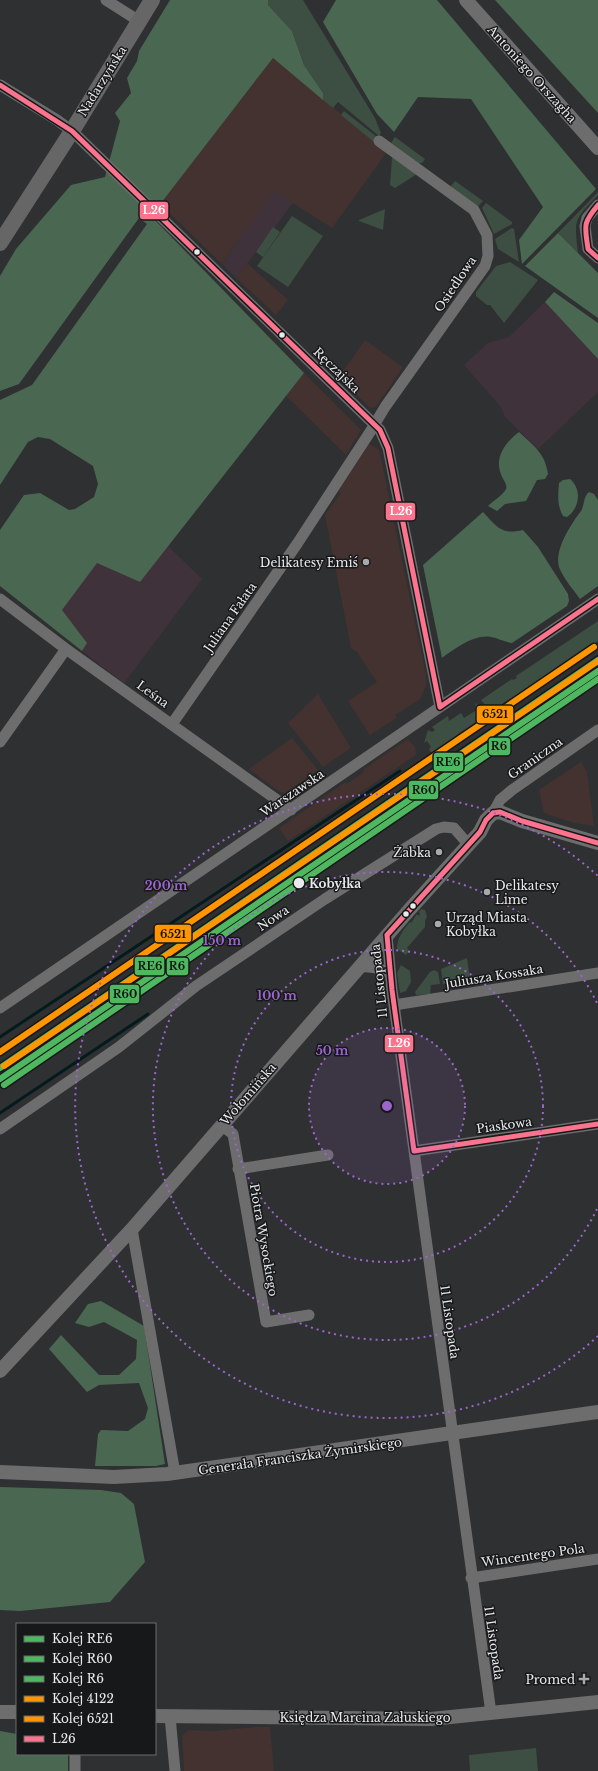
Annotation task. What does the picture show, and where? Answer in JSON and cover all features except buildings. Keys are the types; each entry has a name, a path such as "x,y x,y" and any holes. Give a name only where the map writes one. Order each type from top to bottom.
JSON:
{"main road":[{"name":"Nadarzyńska","path":"0,243 72,131 152,0"}],"street":[{"path":"106,0 139,21"},
{"name":"Antoniego Orszagha","path":"466,0 598,148"},
{"name":"Ręczajska","path":"0,85 72,131 375,424 384,436 388,448 440,707"},
{"name":"Osiedlowa","path":"375,424 385,407 479,276 485,266 488,250 487,235 474,210 379,141"},
{"path":"598,205 587,218 585,226 588,249 598,258"},
{"name":"Juliana Fałata","path":"172,724 297,544 375,424"},
{"name":"Leśna","path":"0,599 66,649 291,810"},
{"name":"Warszawska","path":"0,1008 598,599"},
{"path":"0,742 4,729 66,649"},
{"name":"Graniczna","path":"493,813 500,800 512,790 598,730"},
{"path":"493,813 500,812 522,821 598,843"},
{"name":"Wołomińska","path":"0,1371 132,1229 387,935 480,832 486,820 493,813"},
{"name":"Nowa","path":"0,1129 119,1047 196,986 325,899 436,829 444,827 454,828 468,844"},
{"name":"11 Listopada","path":"387,935 394,1005 471,1578 491,1713"},
{"path":"360,967 368,966 384,970 390,974"},
{"name":"Juliusza Kossaka","path":"394,1005 598,973"},
{"name":"Piaskowa","path":"414,1151 598,1124"},
{"name":"Piotra Wysockiego","path":"221,1125 233,1134 266,1322 309,1315"},
{"path":"238,1169 328,1155"},
{"path":"132,1229 175,1473"},
{"name":"Generała Franciszka Żymirskiego","path":"0,1472 114,1477 175,1473 598,1412"},
{"name":"Wincentego Pola","path":"471,1578 598,1559"},
{"name":"Księdza Marcina Załuskiego","path":"156,1716 431,1719 598,1702"},
{"path":"0,1712 16,1712"},
{"path":"170,1716 175,1771"},
{"path":"75,1771 76,1755"}],"shaded area":[{"path":"273,58 387,152 332,228 274,191 222,264 160,204"},
{"path":"274,190 293,203 236,278 222,264"},
{"path":"247,263 288,300 276,315 236,278"},
{"path":"545,302 598,359 598,392 538,449 505,417 501,407 464,365 488,343 509,337"},
{"path":"365,340 403,367 374,408 369,407 339,377"},
{"path":"304,373 361,430 346,455 286,396"},
{"path":"369,444 379,449 426,675 426,686 420,699 395,715 397,718 370,735 348,701 377,682 357,652 351,648 325,515 341,493 338,491"},
{"path":"167,545 202,579 124,683 82,651 87,643 62,610 97,562 140,582"},
{"path":"318,694 351,748 323,767 288,723"},
{"path":"292,738 318,770 285,793 280,792 249,769"},
{"path":"408,739 415,747 416,755 288,841 279,828 344,783 348,783 363,773 364,769"},
{"path":"581,762 587,772 594,826 574,823 544,813 539,790"},
{"path":"270,1727 274,1771 184,1771 182,1736 189,1730 214,1731"}],"green space":[{"path":"170,0 268,0 268,5 292,31 304,65 323,93 323,100 273,58 151,216 304,373 140,582 97,563 62,610 87,643 82,651 0,586 0,530 24,495 40,493 69,510 75,509 94,497 98,484 93,466 50,439 38,437 28,442 0,485 0,400 32,385 147,224 139,218 19,384 0,391 0,276 16,249 71,185 105,177 120,121 115,113 131,93 127,78 137,61 139,51"},
{"path":"268,0 303,0 375,118 381,133 379,136 338,102 333,108 323,100 323,93 304,65 292,31 268,5"},
{"path":"336,0 437,0 596,189 522,264 519,240 543,207 471,99 418,97 394,132 377,114 323,22"},
{"path":"495,0 598,0 598,113"},
{"path":"344,111 377,137 374,142 341,115"},
{"path":"395,137 425,159 422,163 418,163 391,143"},
{"path":"392,157 417,174 395,188 390,185"},
{"path":"455,181 483,201 477,207 450,187"},
{"path":"598,192 598,195 580,215 576,226 578,253 558,233"},
{"path":"486,203 512,222 512,224 494,234 482,208"},
{"path":"385,209 383,230 359,221 359,220"},
{"path":"292,216 323,236 288,287 257,266"},
{"path":"273,227 280,232 263,257 256,252"},
{"path":"512,228 514,229 519,262 498,249 495,239"},
{"path":"558,233 598,273 598,318 525,266"},
{"path":"510,262 538,280 504,323 490,305 487,305 476,296 476,292 496,266"},
{"path":"554,292 598,323 598,359 545,302"},
{"path":"519,432 538,450 547,467 548,474 545,479 537,480 526,501 505,504 497,511 488,506 506,489 506,485 499,468 500,456 502,450"},
{"path":"570,479 574,483 578,493 578,498 575,509 567,517 563,516 558,500 559,483 563,480"},
{"path":"589,492 594,494 598,500 598,586 580,599 563,575 559,567 558,560 564,538 581,511 586,496"},
{"path":"483,512 496,526 504,530 523,530 538,547 568,594 569,601 567,606 512,643 491,637 478,638 465,643 442,658 423,565"},
{"path":"598,621 598,641 432,754 429,749 431,747 427,741 424,743 428,730 432,732 435,730 432,727 448,716 449,721 461,713 464,718 478,709 475,704 476,703 481,712 486,706 481,700 512,679 517,678 516,676"},
{"path":"421,909 425,910 427,917 425,920 425,927 407,948 409,951 406,955 397,949 398,941 407,925 410,922 411,923 417,914 419,916"},
{"path":"467,958 470,980 443,984 441,969"},
{"path":"401,965 410,971 411,982 406,991 400,993 397,973"},
{"path":"434,970 438,972 440,984 431,985 430,994 416,995 415,992 430,972"},
{"path":"101,1301 144,1326 165,1464 156,1466 95,1466 98,1434 101,1430 128,1431 145,1419 148,1408 139,1383 99,1385 87,1392 49,1349 61,1335 99,1375 119,1375 136,1359 137,1340 104,1322 89,1327 75,1323 88,1304"},
{"path":"0,1487 101,1490 121,1493 134,1504 145,1562 110,1602 20,1611 0,1610"},
{"path":"0,1731 16,1734 16,1755 68,1755 68,1771 0,1771"},
{"path":"536,1748 538,1771 470,1771 469,1755"}],"waterway":[{"path":"0,1037 400,771"},
{"path":"0,1113 148,1014"}],"rail line":[{"name":"6521","path":"0,1052 594,647"},
{"name":"RE6","path":"0,1068 598,660"},
{"name":"4122","path":"4,1066 598,661"},
{"name":"R60","path":"0,1079 598,671"},
{"name":"R6","path":"4,1085 598,679"}],"transit line":[{"name":"L26","path":"0,85 72,131 380,430 388,448 440,707"},
{"name":"L26","path":"598,205 589,217 586,226 588,249 598,258"},
{"name":"L26","path":"440,707 598,599"},
{"name":"L26","path":"493,813 500,812 522,821 598,843"},
{"name":"L26","path":"387,935 480,832 486,820 493,813"},
{"name":"L26","path":"387,935 392,990 414,1151"},
{"name":"L26","path":"414,1151 598,1124"}],"place":[{"name":"Delikatesy Emiś","path":"366,562"},
{"name":"Żabka","path":"439,852"},
{"name":"Kobyłka","path":"299,883"},
{"name":"Delikatesy Lime","path":"487,892"},
{"name":"Urząd Miasta Kobyłka","path":"438,924"},
{"name":"Promed","path":"584,1679"}]}
